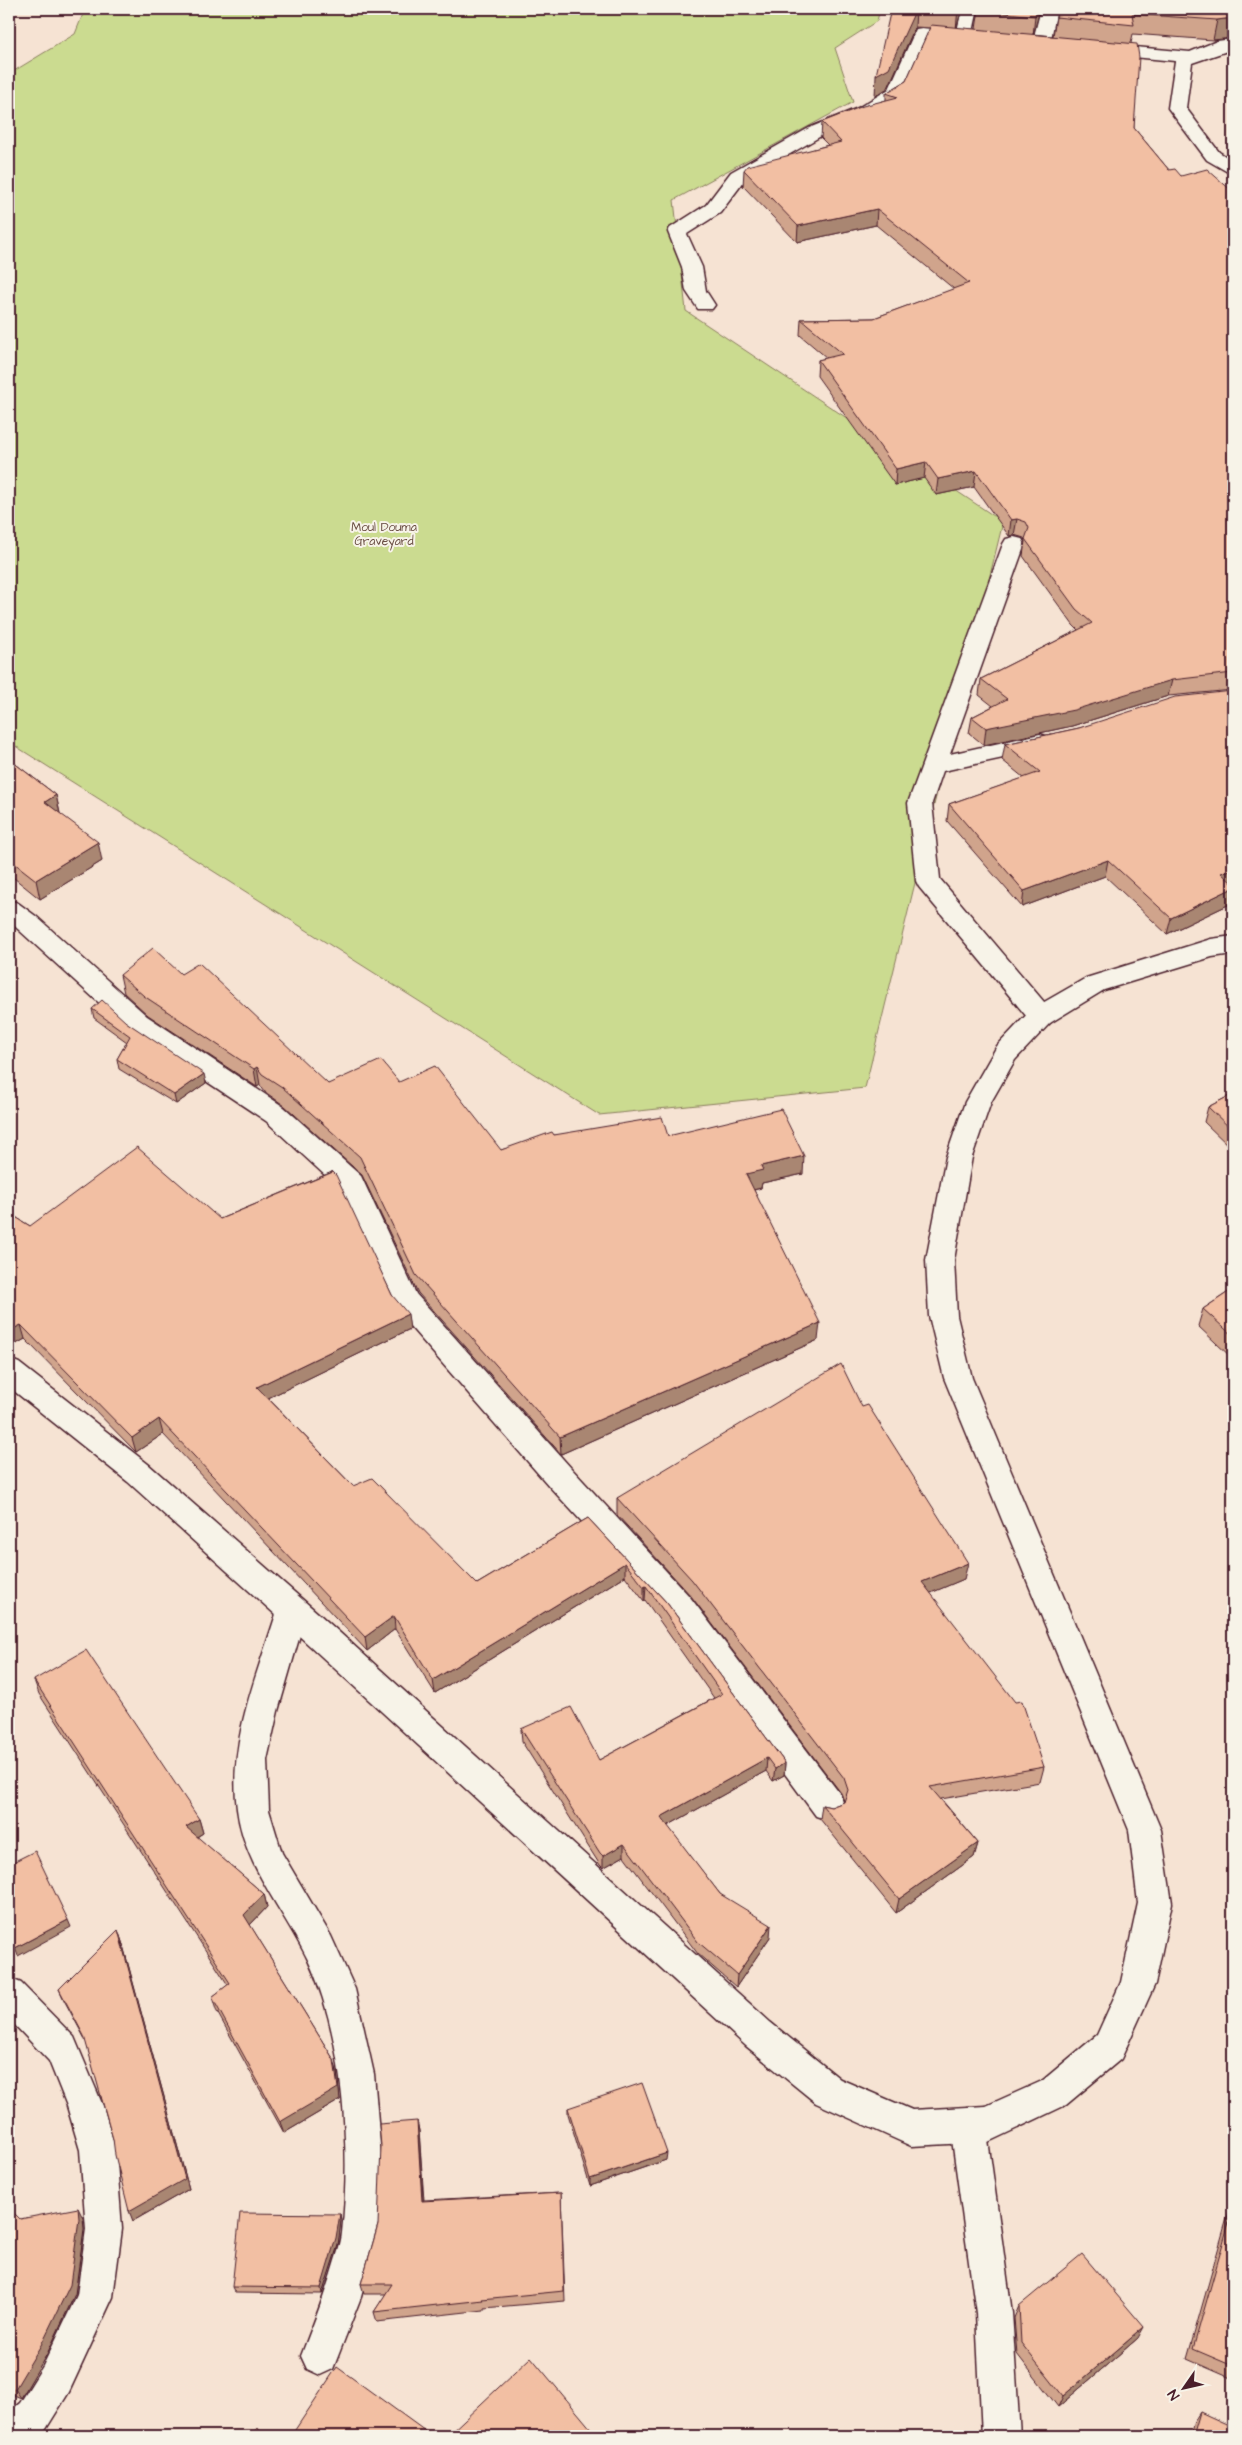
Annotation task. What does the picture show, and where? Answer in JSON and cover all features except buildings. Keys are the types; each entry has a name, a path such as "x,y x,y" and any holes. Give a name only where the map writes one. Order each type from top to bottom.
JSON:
{"street":[{"path":"965,37 970,9"},
{"path":"1041,44 1049,9"},
{"path":"706,305 696,290 692,267 677,232 713,209 738,176 815,132 864,112 897,92 922,33 984,39"},
{"path":"1022,42 1060,45"},
{"path":"1233,44 1223,45 1184,60 1177,108 1213,156 1233,169"},
{"path":"1088,48 1193,57"},
{"path":"1014,544 920,804 928,881 1040,1016"},
{"path":"934,765 1056,739"},
{"path":"9,909 28,923 138,1023 275,1114 351,1183 405,1301 560,1477 679,1606 828,1805"},
{"path":"9,1371 138,1473 758,2034 828,2091 911,2128 988,2124 1054,2093 1109,2047 1138,1984 1155,1903 1145,1830 958,1378 942,1316 940,1260 959,1157 978,1102 1006,1053 1040,1016 1095,984 1226,944"},
{"path":"292,1611 262,1711 251,1760 253,1810 268,1858 319,1947 338,1990 357,2074 363,2157 360,2235 343,2297 320,2356"},
{"path":"9,1995 62,2049 82,2098 98,2150 104,2229 95,2297 56,2379 33,2416 10,2436"},
{"path":"968,2124 994,2313 1001,2436"}],"green space":[{"name":"Moul Douma Graveyard","path":"85,9 880,9 877,21 835,48 853,102 674,200 686,311 1003,522 865,1088 599,1115 9,742 9,74 75,34"}]}
